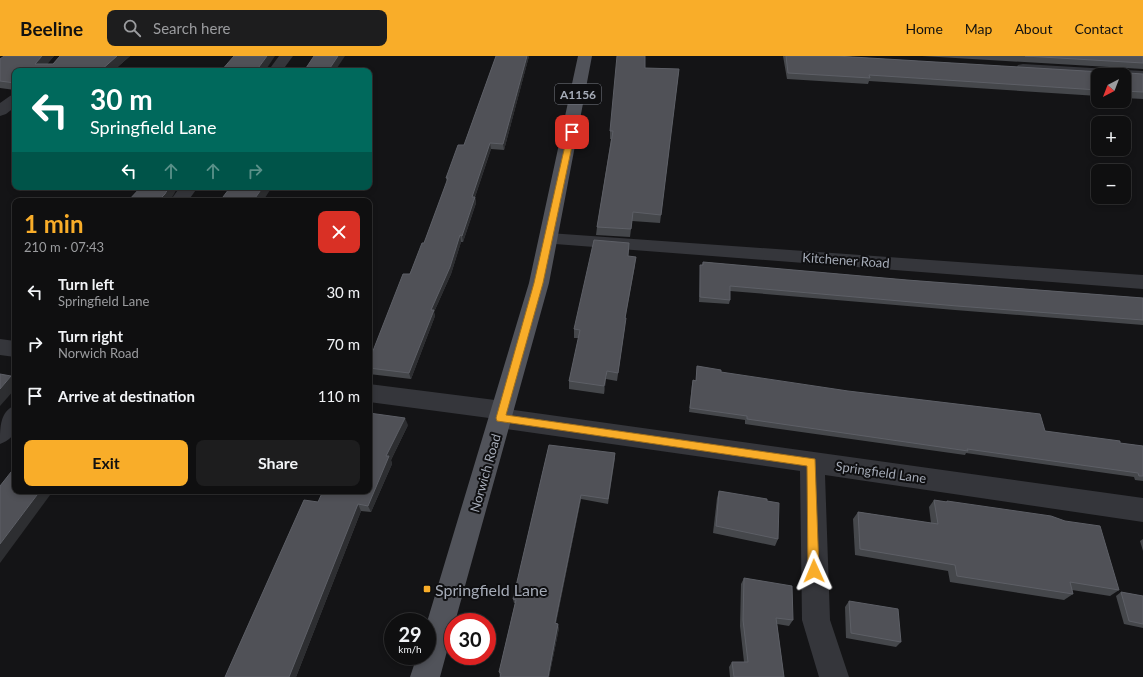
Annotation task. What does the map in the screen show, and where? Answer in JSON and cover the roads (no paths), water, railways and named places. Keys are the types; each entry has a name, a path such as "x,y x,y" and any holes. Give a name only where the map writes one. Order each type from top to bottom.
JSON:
{"main road":[{"name":"Norwich Road","path":"425,677 502,414 549,239 572,132 584,56"}],"street":[{"path":"277,68 286,56"},
{"path":"1008,67 1143,75"},
{"path":"0,111 12,101"},
{"name":"Kitchener Road","path":"549,239 1143,282"},
{"path":"0,347 12,349"},
{"name":"Springfield Lane","path":"372,393 812,462 1143,510"},
{"path":"0,434 12,419"},
{"path":"812,462 816,620 834,677"}],"place":[{"name":"Springfield Lane","path":"427,589"}]}
